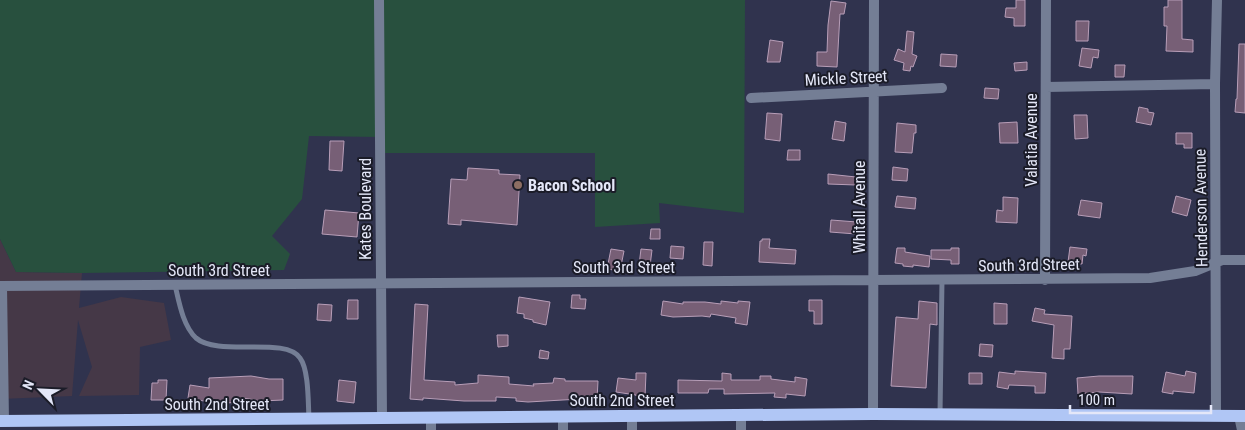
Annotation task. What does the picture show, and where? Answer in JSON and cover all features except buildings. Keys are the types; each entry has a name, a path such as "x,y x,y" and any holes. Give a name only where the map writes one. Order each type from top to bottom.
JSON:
{"main road":[{"name":"South 2nd Street","path":"2,421 382,418 431,424 563,416 940,414 1242,416"}],"street":[{"name":"Kates Boulevard","path":"379,0 382,418"},
{"name":"Whitall Avenue","path":"873,414 874,0"},
{"name":"Valatia Avenue","path":"1045,280 1046,0"},
{"name":"Henderson Avenue","path":"1216,0 1214,84 1216,416"},
{"path":"1046,87 1214,84"},
{"name":"Mickle Street","path":"751,98 942,88"},
{"name":"South 3rd Street","path":"1,285 1045,280 1167,276 1195,271 1216,261 1228,259 1245,260"},
{"path":"1,285 2,421"},
{"path":"741,415 741,430"},
{"path":"563,416 563,430"},
{"path":"632,416 632,430"},
{"path":"1242,416 1242,430"}],"lane":[{"path":"940,414 942,280"},
{"path":"175,285 184,318 197,339 210,344 231,347 283,348 293,351 300,358 304,370 309,419"}],"shaded area":[{"path":"0,239 16,272 82,273 79,308 121,297 164,303 171,340 140,347 139,395 79,396 92,367 78,320 72,396 0,399"}],"green space":[{"path":"0,0 745,0 744,213 659,203 660,223 595,227 595,153 380,153 380,137 309,136 302,199 272,236 290,254 284,270 16,272 0,239"}],"place":[{"name":"Bacon School","path":"518,185"}]}
